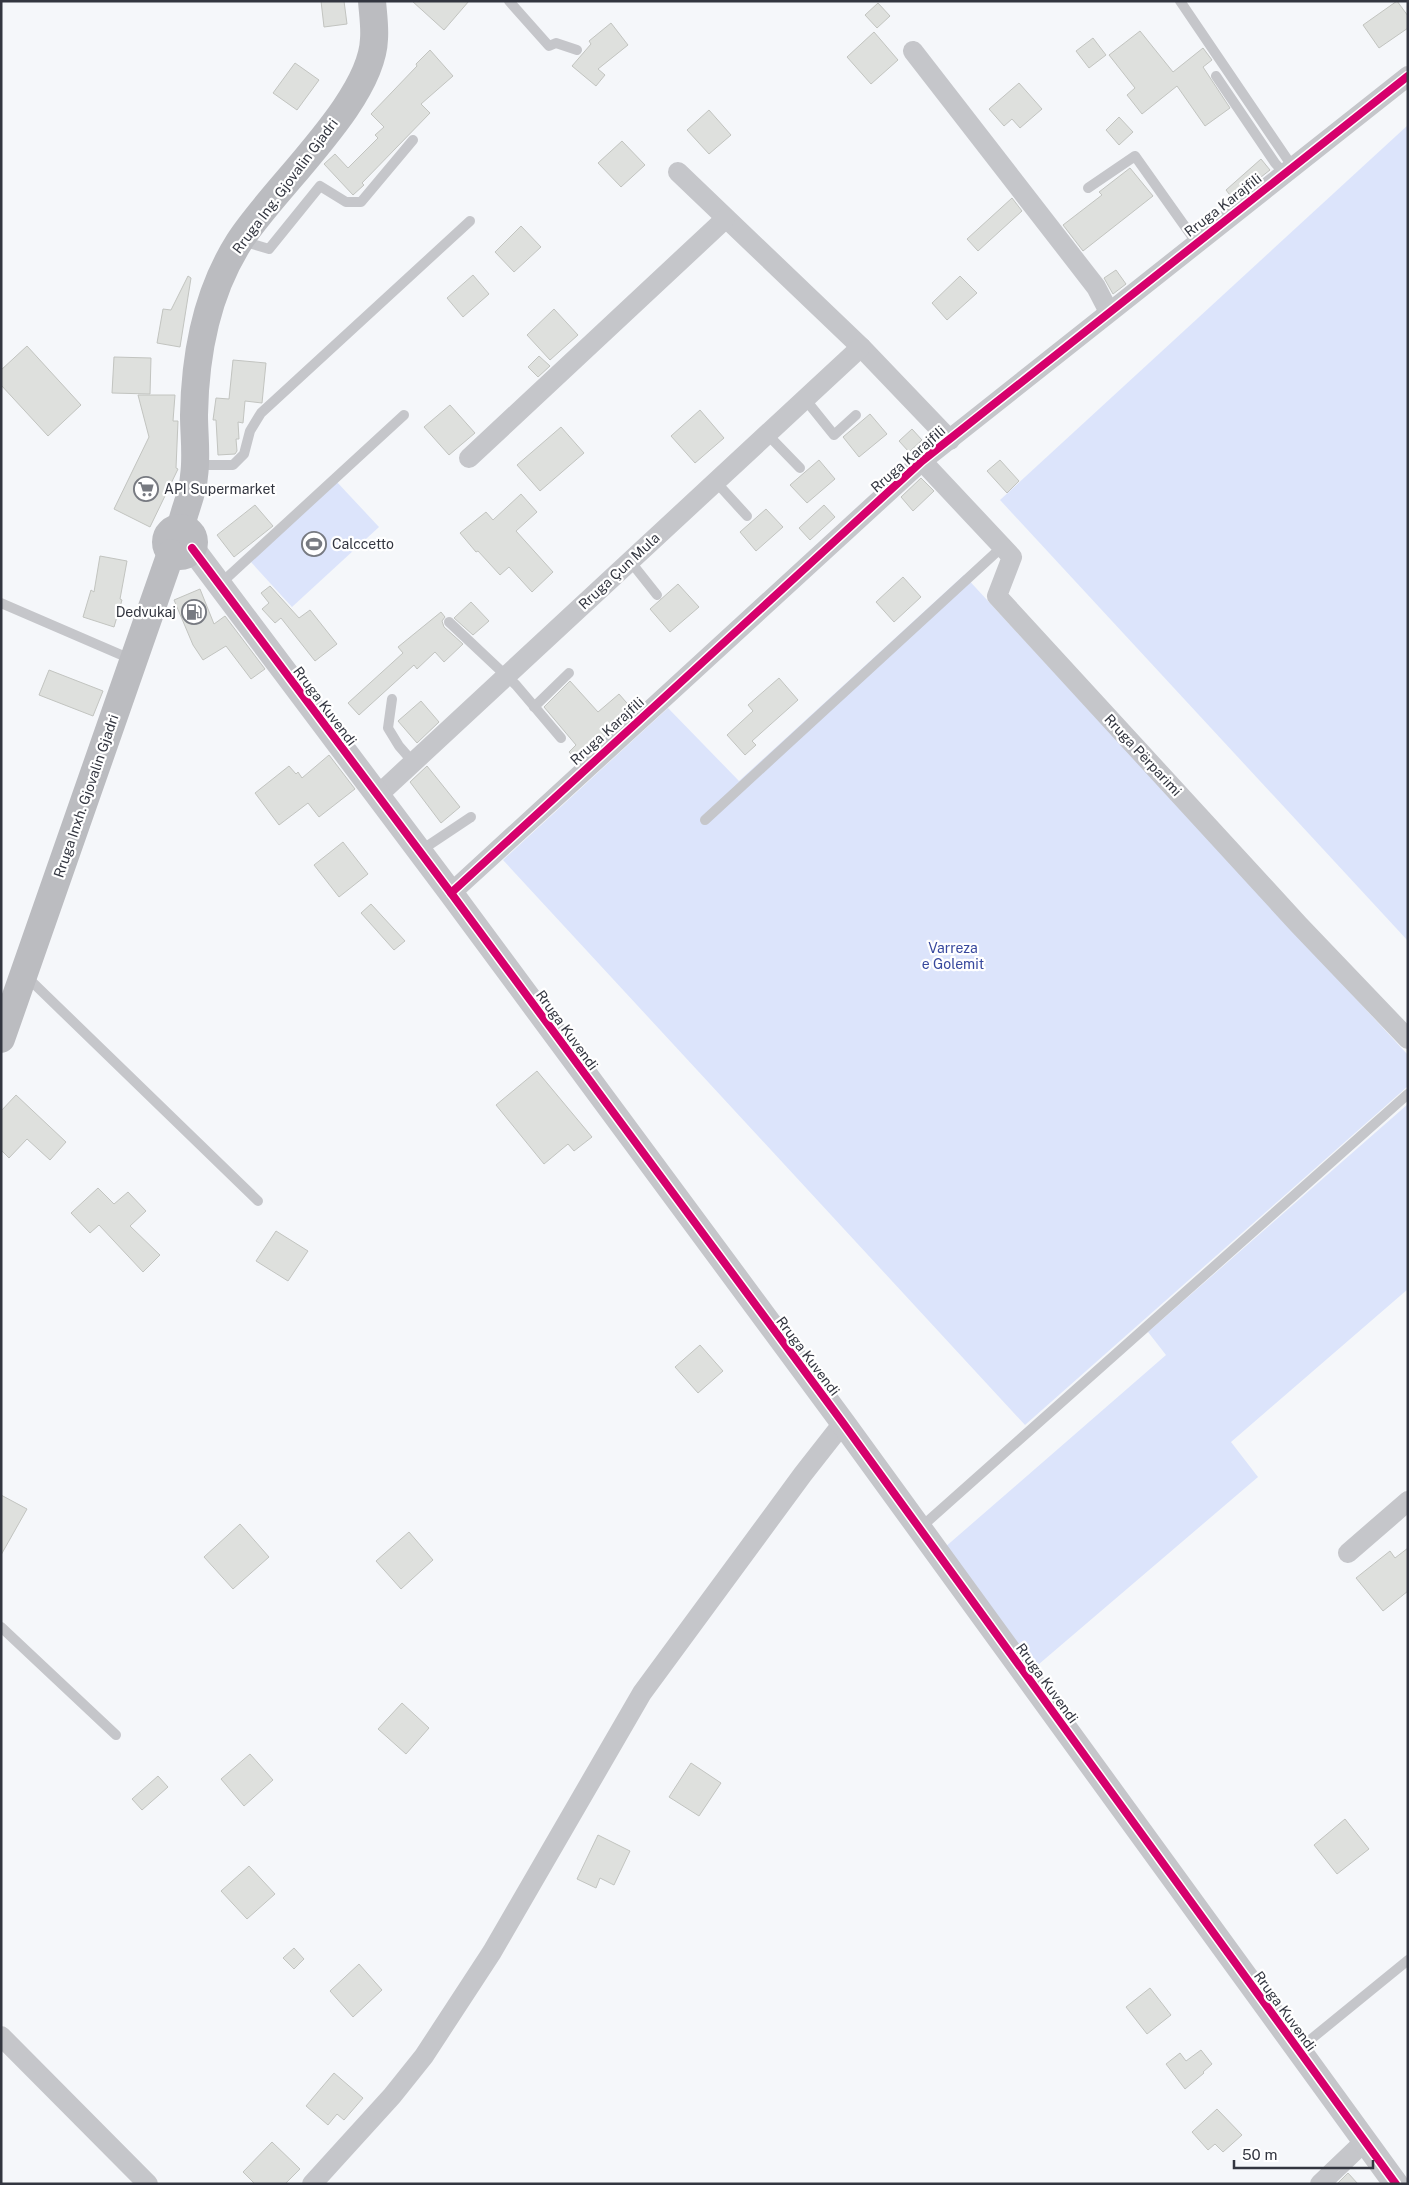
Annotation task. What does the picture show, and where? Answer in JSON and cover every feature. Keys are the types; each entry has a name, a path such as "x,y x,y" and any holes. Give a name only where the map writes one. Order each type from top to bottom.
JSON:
{"main road":[{"name":"Rruga Ing. Gjovalin Gjadri","path":"195,464 197,365 202,336 214,294 224,268 240,240 329,130 354,94 368,66 374,40 372,1"},
{"name":"Rruga Inxh. Gjovalin Gjadri","path":"1,1038 134,660 181,543 192,491 195,464"}],"street":[{"path":"914,51 1096,287 1109,312"},
{"name":"Rruga Karajfili","path":"451,893 922,461 1196,242 1408,76"},
{"path":"678,172 861,347 950,440"},
{"path":"469,458 725,218"},
{"name":"Rruga Çun Mula","path":"377,796 861,347"},
{"name":"Rruga Përparimi","path":"922,461 1012,557 997,596 1286,910 1408,1039"},
{"name":"Rruga Kuvendi","path":"181,543 219,584 451,893 843,1423 1396,2184"},
{"path":"312,2184 392,2096 424,2056 492,1952 642,1694 803,1474 843,1423"},
{"path":"1348,1553 1408,1501"},
{"path":"1,2036 148,2184"},
{"path":"1320,2184 1364,2142"}],"lane":[{"path":"509,1 549,46 556,44 577,50"},
{"path":"1180,1 1288,170"},
{"path":"1216,76 1275,163 1288,170"},
{"path":"240,240 269,249 320,186 346,202 361,202 413,140"},
{"path":"1088,188 1135,156 1196,242"},
{"path":"195,464 233,464 244,454 250,431 261,413 470,221"},
{"path":"805,398 834,435 856,415"},
{"path":"219,584 404,414"},
{"path":"767,434 800,468"},
{"path":"716,482 747,516"},
{"path":"704,820 1002,547"},
{"path":"630,561 657,595"},
{"path":"1,603 134,660"},
{"path":"448,622 516,685 562,738"},
{"path":"534,706 569,673"},
{"path":"392,699 388,728 399,746 413,762"},
{"path":"420,852 471,818"},
{"path":"24,974 258,1201"},
{"path":"920,1529 1408,1094"},
{"path":"1,1627 116,1735"},
{"path":"1298,2050 1408,1960"}],"green space":[{"path":"1408,125 1408,941 1000,500"},
{"name":"Calccetto","path":"336,481 379,527 292,607 250,561"},
{"name":"Varreza e Golemit","path":"964,575 1408,1055 1408,1086 1025,1425 503,860 668,708 739,781"},
{"path":"1408,1104 1408,1289 1231,1442 1258,1477 1032,1670 944,1548 1166,1355 1148,1332"}],"building":[{"path":"321,1 344,1 347,24 324,27"},
{"path":"412,1 469,1 444,30"},
{"path":"1397,1 1408,16 1408,28 1379,48 1363,25"},
{"path":"878,3 890,16 877,28 865,15"},
{"path":"611,23 628,45 598,69 605,75 596,86 572,66 591,44 589,41"},
{"path":"1140,31 1173,72 1203,48 1212,60 1203,67 1230,108 1205,126 1177,86 1142,114 1127,95 1135,88 1109,55"},
{"path":"874,32 898,60 871,84 847,57"},
{"path":"1093,38 1106,55 1089,68 1076,51"},
{"path":"430,50 453,76 421,104 430,113 362,183 364,185 353,195 324,164 335,154 348,168 378,138 375,135 384,127 371,114"},
{"path":"295,63 319,80 297,110 273,93"},
{"path":"1019,83 1042,109 1020,128 1012,119 1004,126 989,109"},
{"path":"709,110 731,135 709,154 687,130"},
{"path":"1119,117 1133,132 1119,145 1106,130"},
{"path":"622,141 645,165 621,187 598,163"},
{"path":"1261,159 1270,170 1233,199 1226,190"},
{"path":"1130,168 1153,196 1083,251 1063,225 1102,195 1099,192"},
{"path":"1012,198 1022,211 978,251 967,239"},
{"path":"521,226 541,247 514,272 495,252"},
{"path":"1116,270 1126,284 1113,294 1104,278"},
{"path":"473,275 489,294 463,317 447,298"},
{"path":"188,276 191,278 180,347 157,343 163,309 171,310"},
{"path":"960,276 977,293 947,320 932,303"},
{"path":"554,309 578,335 550,360 527,335"},
{"path":"27,346 81,405 48,436 1,385 1,370"},
{"path":"539,356 550,366 538,377 528,367"},
{"path":"114,357 151,358 150,394 112,393"},
{"path":"233,360 266,363 262,403 245,401 243,423 238,422 239,439 236,439 237,451 235,454 218,455 216,420 213,420 216,398 229,399"},
{"path":"138,395 175,395 173,421 178,421 176,468 178,469 150,527 114,509 149,437"},
{"path":"450,405 475,433 449,455 424,427"},
{"path":"700,410 724,438 695,463 671,436"},
{"path":"870,414 887,434 859,457 843,437"},
{"path":"561,427 584,453 540,491 517,465"},
{"path":"912,429 922,440 909,452 899,441"},
{"path":"819,460 835,479 807,503 790,485"},
{"path":"1000,460 1019,481 1007,493 987,471"},
{"path":"921,478 934,491 913,511 901,497"},
{"path":"521,494 537,512 516,531 553,572 532,592 509,567 500,575 478,551 476,552 460,533 486,512 493,520"},
{"path":"255,505 273,526 234,557 217,535"},
{"path":"824,505 835,517 810,540 799,528"},
{"path":"766,509 783,527 756,551 740,532"},
{"path":"100,556 127,561 120,599 122,600 114,627 83,617 91,590 94,592"},
{"path":"903,577 921,597 894,622 876,602"},
{"path":"678,584 699,607 670,632 650,609"},
{"path":"270,586 299,618 310,610 337,644 315,661 281,618 275,623 262,609 269,603 261,593"},
{"path":"200,589 214,624 225,616 265,669 251,679 226,646 203,660 193,645 174,600"},
{"path":"471,602 489,621 473,635 454,618"},
{"path":"441,612 445,617 442,621 444,627 463,644 444,662 435,652 417,669 414,665 359,715 348,703 403,653 398,647"},
{"path":"49,670 103,691 93,716 39,695"},
{"path":"779,678 798,700 752,741 756,745 745,755 727,735 753,711 748,705"},
{"path":"570,681 598,712 619,694 633,710 577,761 569,752 576,745 544,707"},
{"path":"421,701 439,722 417,743 398,721"},
{"path":"329,755 355,789 319,817 308,803 279,825 255,793 289,766 296,774 298,772 302,778"},
{"path":"427,766 460,807 441,823 410,782"},
{"path":"343,842 368,874 339,897 314,865"},
{"path":"371,904 405,941 394,950 361,913"},
{"path":"537,1071 592,1137 574,1151 568,1144 544,1164 496,1105"},
{"path":"16,1095 66,1142 50,1160 27,1139 9,1158 1,1150 1,1111"},
{"path":"98,1188 114,1204 128,1192 146,1211 130,1226 160,1255 143,1272 99,1225 90,1233 71,1213"},
{"path":"276,1231 308,1251 288,1281 256,1261"},
{"path":"700,1345 723,1371 698,1393 675,1367"},
{"path":"1,1495 27,1509 1,1555"},
{"path":"240,1524 269,1557 233,1589 204,1557"},
{"path":"409,1532 433,1560 401,1589 376,1561"},
{"path":"1408,1548 1408,1591 1383,1611 1356,1578 1390,1551 1395,1558"},
{"path":"402,1703 429,1728 406,1754 378,1729"},
{"path":"250,1754 273,1780 244,1806 221,1779"},
{"path":"691,1763 721,1783 699,1816 669,1797"},
{"path":"158,1776 168,1787 142,1810 132,1799"},
{"path":"1345,1819 1369,1849 1337,1874 1314,1845"},
{"path":"598,1835 630,1851 614,1885 600,1878 596,1888 577,1879"},
{"path":"249,1866 275,1894 247,1919 221,1891"},
{"path":"294,1948 304,1959 294,1969 283,1958"},
{"path":"359,1964 382,1990 353,2017 330,1991"},
{"path":"1150,1988 1171,2015 1147,2034 1126,2007"},
{"path":"1201,2050 1212,2064 1185,2089 1166,2064 1180,2053 1186,2061"},
{"path":"334,2073 363,2098 344,2120 337,2114 328,2125 306,2106"},
{"path":"1217,2109 1242,2135 1223,2152 1215,2144 1208,2150 1192,2132"},
{"path":"272,2142 300,2169 285,2184 255,2184 243,2172"},
{"path":"1348,2173 1358,2184 1337,2184"}],"cycle path":[{"path":"451,893 922,461 1408,76"},
{"path":"192,548 451,893 843,1423 1396,2184"}],"place":[{"name":"API Supermarket","path":"146,489"},
{"name":"Calccetto","path":"314,544"},
{"name":"Dedvukaj","path":"194,612"}]}
